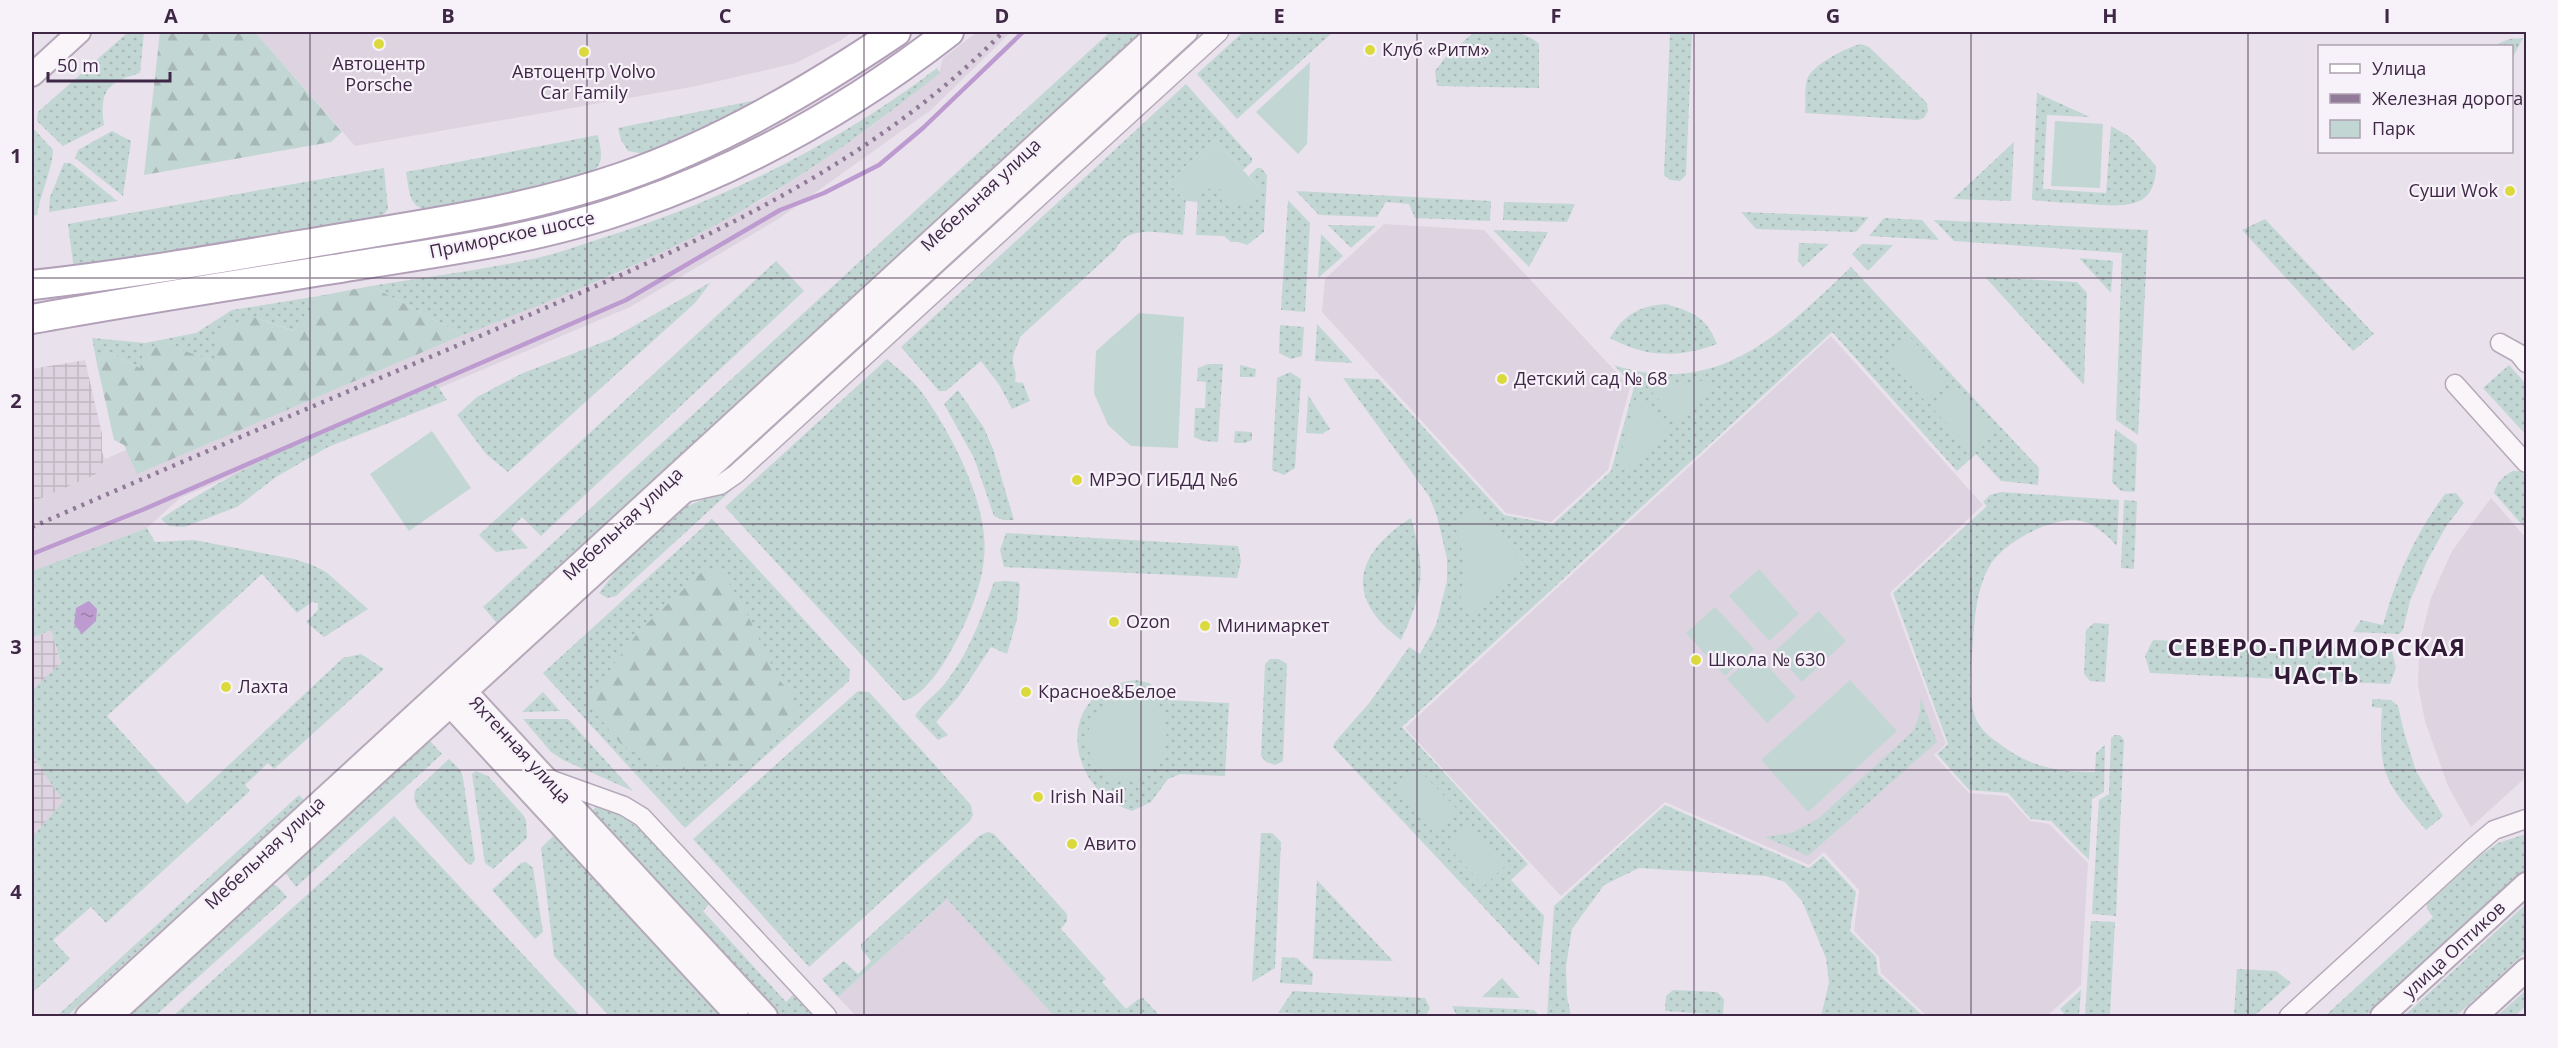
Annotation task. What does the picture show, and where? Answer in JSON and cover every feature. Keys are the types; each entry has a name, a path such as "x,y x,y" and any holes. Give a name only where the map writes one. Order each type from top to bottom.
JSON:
{"main road":[{"name":"Приморское шоссе","path":"32,285 107,277 407,227 507,208 621,177 710,142 777,107 848,65 896,32"},
{"name":"Приморское шоссе","path":"32,319 514,238 632,207 720,171 792,135 858,96 949,32"}],"street":[{"path":"32,75 79,32"},
{"name":"Мебельная улица","path":"111,1017 1160,32"},
{"name":"Мебельная улица","path":"87,1017 680,494 1186,32"},
{"path":"680,494 720,485 736,474 1219,32"},
{"path":"2500,343 2518,353 2526,363"},
{"path":"2455,384 2526,463"},
{"name":"Яхтенная улица","path":"454,694 546,778 766,1017"},
{"name":"Яхтенная улица","path":"454,694 737,1017"},
{"path":"546,778 624,806 642,817 827,1017"},
{"path":"2289,1017 2494,830 2526,819"},
{"name":"улица Оптиков","path":"2382,1017 2526,884"},
{"path":"2476,1017 2526,970"}],"shaded area":[{"path":"255,32 852,32 840,41 796,63 697,86 355,146"},
{"path":"977,32 1011,32 931,110 780,218 630,307 180,498 147,528 32,571 32,502 95,475 105,459 126,450 138,473 463,335 621,272 764,199 812,168 875,124 939,73 943,58"},
{"name":"Детский сад № 68","path":"1384,224 1484,230 1630,387 1608,470 1551,522 1506,513 1322,312 1325,279"},
{"name":"Школа № 630","path":"1831,336 1983,505 1890,593 1946,744 1934,755 1969,793 2007,796 2030,821 2049,824 2088,863 2081,985 2047,1016 1927,1016 1881,973 1879,957 1854,931 1859,890 1824,852 1809,865 1665,802 1561,896 1405,728"},
{"path":"85,360 102,434 102,452 105,459 95,475 32,502 32,369"},
{"path":"2491,498 2526,538 2526,777 2471,827 2448,786 2425,721 2418,686 2419,646 2431,598 2452,551"},
{"path":"51,630 61,664 32,690 32,638"},
{"path":"32,755 63,801 34,835 32,856"},
{"path":"947,899 1054,1016 856,1016 838,997"}],"green space":[{"path":"128,32 144,32 140,73 120,80 108,89 103,103 104,125 63,146 37,121 38,112"},
{"path":"160,32 255,32 342,132 331,142 144,175"},
{"path":"1110,32 1141,32 497,623 483,607"},
{"path":"1243,32 1333,32 1237,119 1197,74"},
{"path":"1474,32 1517,32 1539,44 1539,88 1437,86 1435,71 1445,58"},
{"path":"1670,32 1692,32 1686,175 1680,181 1670,180 1664,175"},
{"path":"2523,38 2513,57 2513,45 2495,45 2509,39"},
{"path":"1861,44 1869,47 1927,103 1928,111 1924,118 1918,120 1805,113 1807,80 1810,75 1830,58"},
{"path":"1310,62 1307,144 1298,154 1256,112"},
{"path":"937,68 940,73 854,138 810,169 729,218 617,273 463,335 371,286 475,270 545,256 691,207 777,168 818,146 899,96"},
{"path":"1186,84 1252,158 1252,162 1243,170 1215,139 1168,183 1186,201 1183,235 1145,232 1128,236 1020,337 1013,358 1015,382 1023,383 1030,401 1012,409 1000,386 981,361 946,391 939,391 901,347"},
{"path":"2037,93 2090,117 2047,115 2043,189 2106,193 2111,126 2130,137 2156,166 2150,192 2143,199 2124,205 2032,200"},
{"path":"767,98 645,154 628,151 621,140 618,128"},
{"path":"2055,121 2103,124 2100,188 2051,186"},
{"path":"32,127 53,150 37,215 32,216"},
{"path":"112,131 131,141 123,196 75,158 78,150"},
{"path":"598,135 601,153 598,166 586,175 568,181 435,211 420,208 410,194 406,172"},
{"path":"1215,139 1260,189 1246,203 1222,202 1221,189 1198,189 1198,202 1186,201 1168,183"},
{"path":"2014,142 2011,201 1953,199"},
{"path":"64,163 71,163 117,201 49,212 50,197"},
{"path":"384,168 388,209 378,222 74,270 68,224"},
{"path":"1257,168 1261,168 1267,175 1264,232 1247,245 1231,242 1224,236 1196,235 1198,189 1260,189 1249,176"},
{"path":"1296,191 1491,201 1490,221 1415,218 1409,204 1386,202 1377,217 1319,215"},
{"path":"1288,200 1310,223 1305,312 1281,310"},
{"path":"1504,202 1575,204 1567,222 1503,220"},
{"path":"1741,212 1869,217 1856,232 1756,229"},
{"path":"1884,218 1922,220 1939,240 1869,236"},
{"path":"2265,219 2374,334 2353,351 2242,230"},
{"path":"1934,220 2148,230 2138,435 2116,420 2122,253 1954,241"},
{"path":"1328,225 1376,226 1351,248"},
{"path":"1493,230 1548,232 1529,267"},
{"path":"1321,234 1343,256 1318,278"},
{"path":"1799,243 1829,244 1803,267 1798,261"},
{"path":"1862,244 1893,245 1868,271 1852,254"},
{"path":"2079,258 2113,261 2111,293"},
{"path":"776,261 804,291 541,536 522,517 511,529 528,548 496,552 479,535"},
{"path":"1851,267 2039,468 2038,485 2001,481 1976,454 1957,471 1832,332 1402,727 1528,864 1511,880 1544,916 1539,966 1333,747 1370,702 1409,647 1420,654 1436,625 1447,581 1447,559 1437,516 1429,496 1343,378 1379,379 1504,515 1553,524 1611,471 1634,387 1614,365 1651,373 1685,373 1716,367 1745,354 1772,336 1799,315"},
{"path":"1985,277 2077,282 2087,293 2084,385"},
{"path":"711,282 695,303 508,472 486,454 457,415 477,397 523,373 611,339"},
{"path":"371,286 463,335 137,474 124,445 114,440 97,364 106,351 140,368 144,350 165,344 216,362 218,330 253,317 294,331 319,296"},
{"path":"319,296 295,331 253,317 216,362 164,344 140,368 106,351 97,364 92,338 145,343 196,333 232,310"},
{"path":"1666,304 1698,317 1708,327 1717,344 1689,352 1663,354 1623,345 1610,338 1627,317 1641,309"},
{"path":"1139,313 1184,317 1178,448 1131,446 1108,425 1094,393 1096,351"},
{"path":"1317,324 1353,363 1315,361"},
{"path":"1280,325 1304,327 1302,356 1291,359 1279,353"},
{"path":"1909,336 1948,379 1925,401 1886,358"},
{"path":"887,359 919,389 953,443 977,499 985,550 981,578 972,606 945,661 926,686 912,698 904,701 725,507"},
{"path":"1208,364 1223,364 1218,442 1203,441 1194,437 1195,408 1205,408 1206,382 1197,381 1198,368"},
{"path":"1240,365 1256,369 1255,377 1240,377"},
{"path":"2509,365 2526,384 2526,435 2483,388"},
{"path":"1290,372 1301,379 1295,468 1284,475 1272,470 1277,378"},
{"path":"1707,380 1714,388 1678,421 1643,382 1676,385"},
{"path":"437,385 447,400 328,447 276,477 237,507 184,527 169,526 161,519 193,498 260,461"},
{"path":"1956,385 1995,428 1971,450 1932,408"},
{"path":"958,390 984,428 993,449 1014,520 1003,520 994,516 974,458 944,404"},
{"path":"1638,392 1671,428 1624,471 1618,464"},
{"path":"1308,395 1330,429 1322,434 1306,433"},
{"path":"2115,429 2137,445 2135,492 2121,491 2112,482"},
{"path":"432,431 471,488 409,531 370,474"},
{"path":"1235,431 1252,432 1252,440 1245,443 1234,443"},
{"path":"2513,471 2521,471 2526,477 2526,529 2494,493 2501,480"},
{"path":"736,486 616,596 607,598 599,593 627,557 678,510"},
{"path":"2001,492 2119,500 2117,546 2094,526 2074,520 2061,521 2021,537 1992,562 1983,580 1978,600 1970,678 1974,714 1983,730 2020,757 2055,769 2095,772 2096,753 2105,745 2104,792 2092,799 2089,860 2051,821 2031,819 2008,793 1969,790 1937,754 1948,744 1893,593 1987,506 1983,502 1990,495"},
{"path":"2456,493 2464,503 2447,525 2427,561 2410,601 2403,630 2399,634 2353,632 2361,620 2383,625 2400,573 2424,525 2445,494"},
{"path":"2124,500 2137,501 2134,569 2121,568"},
{"path":"1472,506 1525,564 1470,615 1460,606 1464,562 1456,521"},
{"path":"1411,518 1419,552 1420,580 1409,623 1401,640 1370,608 1364,592 1363,577 1368,561 1377,546"},
{"path":"712,519 850,670 849,681 685,828 543,673"},
{"path":"147,528 155,542 194,540 294,559 312,565 326,572 368,609 324,637 306,622 318,610 318,603 312,602 297,613 262,574 107,716 187,804 343,658 361,654 384,669 274,769 268,763 245,785 250,791 106,923 91,907 53,940 70,959 32,993 34,835 63,801 32,755 32,690 61,663 51,630 32,638 32,571"},
{"path":"1006,533 1238,546 1241,561 1237,578 1004,567 1000,550"},
{"path":"1759,569 1799,614 1769,641 1729,596"},
{"path":"702,572 721,572 742,603 780,681 791,693 799,712 785,733 744,764 715,762 677,771 649,763 620,743 583,698 608,677 613,665 640,630"},
{"path":"994,582 1018,582 1020,585 1017,619 1007,654 991,647 959,696 936,722 948,735 938,740 915,716 957,667 975,632"},
{"path":"1715,607 1754,649 1725,676 1686,633"},
{"path":"1819,611 1846,641 1802,682 1774,652"},
{"path":"2094,623 2109,624 2105,682 2090,681 2084,674 2086,630"},
{"path":"2153,640 2392,651 2396,668 2390,684 2150,673 2145,656"},
{"path":"1756,653 1796,697 1767,723 1727,679"},
{"path":"1270,659 1279,659 1287,664 1283,761 1275,765 1266,762 1261,756 1265,664"},
{"path":"1136,680 1149,683 1169,700 1229,703 1225,776 1180,774 1168,779 1151,802 1132,811 1109,799 1092,782 1081,762 1077,740 1081,719 1091,701 1109,687"},
{"path":"1850,680 1897,731 1808,812 1761,760"},
{"path":"858,691 869,692 971,805 973,815 970,821 809,967 693,839"},
{"path":"543,692 560,711 522,712"},
{"path":"1136,696 1155,705 1165,720 1166,738 1161,756 1151,770 1136,780 1118,780 1096,767 1087,742 1088,732 1098,714 1106,708 1125,698"},
{"path":"1921,698 1937,742 1808,856 1765,837 1791,833 1818,819 1914,730 1919,716"},
{"path":"2372,699 2391,700 2398,706 2416,771 2443,816 2426,830 2401,799 2387,775 2381,748 2382,708 2372,707"},
{"path":"523,719 568,719 633,791 563,760 551,752"},
{"path":"2120,735 2124,740 2116,916 2092,914 2099,800 2109,794 2111,738"},
{"path":"428,739 442,754 296,887 284,871"},
{"path":"449,759 461,771 463,778 475,860 471,865 417,807 414,798 415,791"},
{"path":"1418,769 1458,810 1434,833 1394,791"},
{"path":"476,771 488,776 526,820 527,838 493,869 485,863 472,774"},
{"path":"299,795 304,800 67,1016 57,1016"},
{"path":"597,805 622,816 649,836 710,903 703,911 786,1002 794,994 815,1016 781,1016 594,813 593,810"},
{"path":"1665,805 1809,868 1823,856 1856,892 1850,931 1876,957 1878,974 1923,1016 1821,1016 1829,983 1826,958 1802,901 1785,882 1766,876 1639,868 1604,885 1572,929 1566,966 1567,996 1571,1016 1547,1016 1554,906"},
{"path":"394,816 580,1016 173,1016"},
{"path":"1468,822 1508,863 1484,886 1445,844"},
{"path":"988,832 994,834 1067,914 1067,921 1061,929 1106,979 1102,982 1126,1009 1143,998 1160,1016 1054,1016 947,899 838,997 822,979 844,961 858,974 871,961 861,949 861,944 979,836"},
{"path":"1261,833 1272,833 1281,842 1275,968 1252,982"},
{"path":"2526,834 2526,869 2365,1016 2325,1016 2433,917 2427,909 2427,904 2481,855 2498,843"},
{"path":"553,836 590,865 729,1016 609,1016 554,956 541,848"},
{"path":"526,862 533,868 543,932 535,939 492,890 521,863"},
{"path":"1317,880 1393,961 1313,959"},
{"path":"270,884 277,886 287,897 155,1016 125,1016"},
{"path":"2526,904 2526,952 2456,1016 2404,1016"},
{"path":"2091,921 2115,922 2110,1016 2085,1016"},
{"path":"1282,957 1297,958 1313,973 1312,985 1280,983"},
{"path":"2237,969 2276,971 2291,983 2254,1016 2234,1016"},
{"path":"1502,978 1520,998 1482,997"},
{"path":"1673,990 1717,992 1724,999 1723,1015 1665,1011 1666,996"},
{"path":"2081,990 2079,1016 2066,1016 2060,1009"},
{"path":"2526,990 2526,1006 2515,1016 2497,1016"},
{"path":"1293,991 1425,998 1430,1008 1426,1016 1278,1013"},
{"path":"1452,1006 1534,1010 1540,1016 1457,1016"}],"water":[{"path":"89,601 97,609 96,621 82,634 74,624 76,608"}],"waterway":[{"path":"32,554 142,510 626,300 780,210 824,193 879,165 923,128 1023,32"}],"railway":[{"path":"32,527 615,278 754,211 821,173 885,131 946,85 1003,32"}],"place":[{"name":"Автоцентр Porsche","path":"379,44"},
{"name":"Клуб «Ритм»","path":"1370,50"},
{"name":"Автоцентр Volvo Car Family","path":"584,52"},
{"name":"Суши Wok","path":"2510,191"},
{"name":"Детский сад № 68","path":"1502,379"},
{"name":"МРЭО ГИБДД №6","path":"1077,480"},
{"name":"Ozon","path":"1114,622"},
{"name":"Минимаркет","path":"1205,626"},
{"name":"Школа № 630","path":"1696,660"},
{"name":"Лахта","path":"226,687"},
{"name":"Красное&Белое","path":"1026,692"},
{"name":"Irish Nail","path":"1038,797"},
{"name":"Авито","path":"1072,844"}],"district":[{"name":"СЕВЕРО-ПРИМОРСКАЯ ЧАСТЬ","path":"2317,662"}]}
